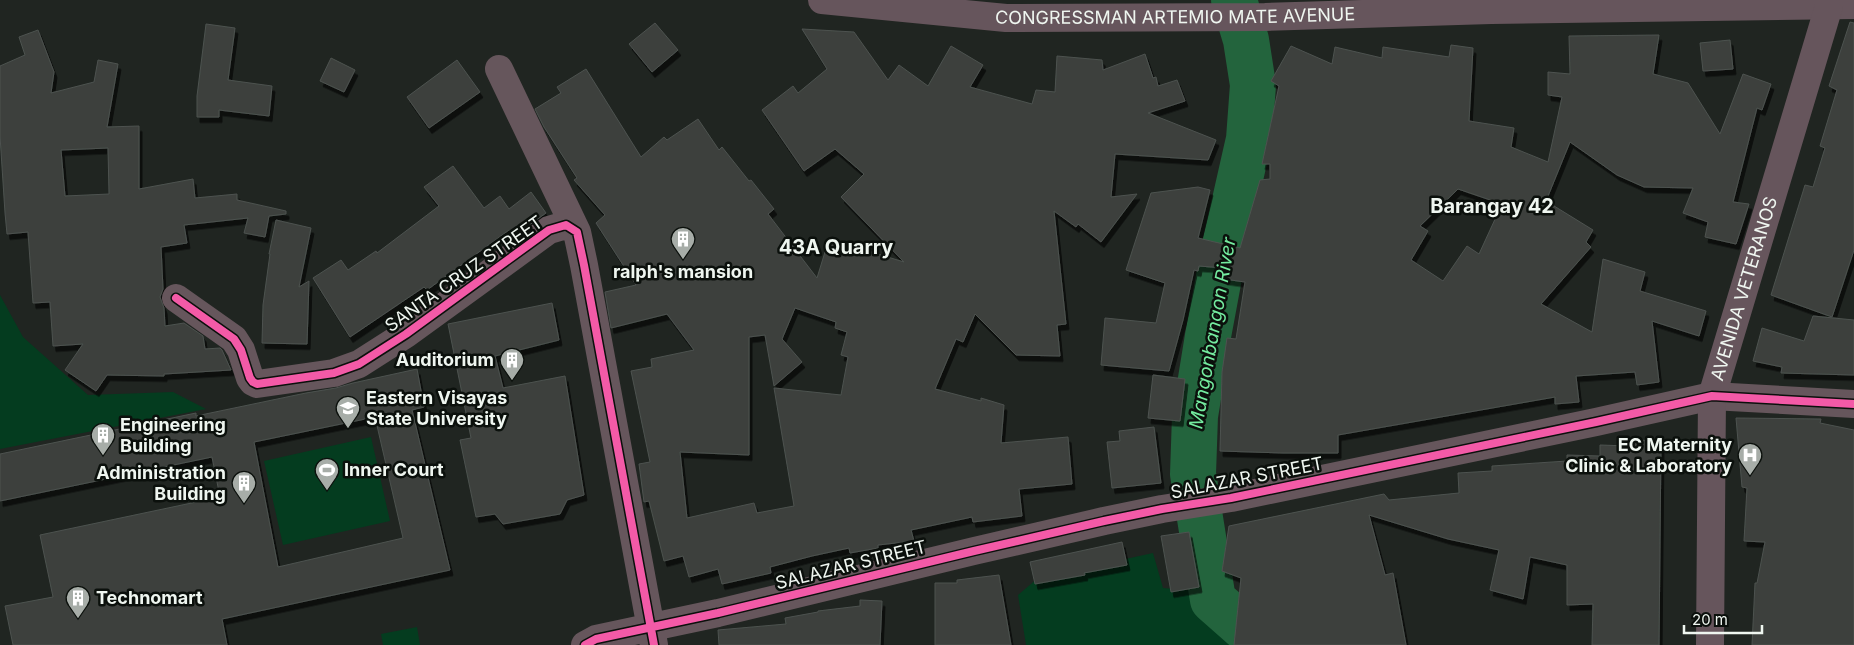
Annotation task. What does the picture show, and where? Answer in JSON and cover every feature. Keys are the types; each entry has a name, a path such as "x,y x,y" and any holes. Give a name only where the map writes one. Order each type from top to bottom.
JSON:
{"main road":[{"name":"CONGRESSMAN ARTEMIO MATE AVENUE","path":"822,0 1006,18 1265,17 1501,10 1838,4"},
{"name":"AVENIDA VETERANOS","path":"1710,645 1712,396 1818,44 1838,4"},
{"path":"1818,44 1842,24 1854,17"}],"street":[{"path":"499,69 577,232 653,637"},
{"name":"SANTA CRUZ STREET","path":"176,298 234,339 253,382 257,384 334,373 359,364 380,352 549,230 566,225 577,232"},
{"name":"SALAZAR STREET","path":"585,645 596,639 653,637 974,551 1162,509 1232,498 1712,396 1854,404"}],"green space":[{"path":"0,295 23,337 88,395 173,392 206,409 0,449"},
{"name":"Inner Court","path":"371,437 390,521 283,545 264,461"},
{"path":"1153,553 1163,588 1196,591 1252,645 1026,645 1018,595 1038,578"},
{"path":"417,627 420,645 383,645 381,634"}],"building":[{"path":"1850,22 1854,23 1854,250 1832,317 1771,295 1805,185 1813,187 1825,148 1820,146 1837,90 1829,86"},
{"path":"655,23 678,50 652,72 629,44"},
{"path":"206,24 235,28 228,80 272,86 269,116 219,110 219,117 197,117 197,96"},
{"path":"802,29 854,32 888,80 899,65 928,86 951,46 983,65 970,87 1032,104 1036,90 1055,92 1057,56 1102,60 1103,70 1145,54 1153,78 1156,77 1158,86 1177,80 1185,101 1148,113 1216,140 1208,160 1115,154 1111,197 1137,194 1101,242 1078,224 1076,227 1054,211 1066,324 1057,325 1060,356 1016,355 975,314 963,342 956,339 935,389 981,401 981,398 1004,405 1001,443 1068,437 1072,484 1019,489 1022,516 973,522 972,517 911,530 914,541 878,545 878,548 850,553 849,548 812,556 770,567 771,573 722,584 718,569 689,577 683,556 664,561 649,501 644,502 639,464 650,462 631,371 652,367 651,359 694,350 667,314 611,328 605,292 636,285 596,223 605,215 574,180 577,178 544,127 535,109 561,93 557,87 586,69 641,157 664,137 667,140 698,119 719,150 722,147 774,209 768,214 817,278 829,239 904,262 841,197 864,174 835,149 804,171 762,110 793,86 798,93 827,69","holes":["795,308 836,322 835,328 847,332 841,355 848,357 841,395 774,388 794,506 757,513 754,503 687,518 680,452 749,455 749,337 765,335 774,386 802,362 782,339"]},
{"path":"38,30 54,72 51,93 94,82 98,60 118,64 107,127 139,126 139,189 193,179 195,198 237,194 237,200 286,211 286,214 269,216 265,237 244,233 248,218 184,225 187,243 161,247 163,289 160,297 164,308 165,326 184,323 203,336 205,349 220,348 222,350 231,370 164,374 164,376 107,375 96,391 65,370 83,344 53,346 50,302 33,303 28,232 7,234 0,136 0,66 25,55 19,37","holes":["108,148 109,194 65,196 61,150"]},
{"path":"1659,35 1653,74 1688,83 1720,134 1743,74 1771,84 1762,110 1757,108 1733,202 1749,204 1736,244 1705,237 1708,222 1683,213 1693,188 1644,187 1617,175 1570,142 1546,201 1593,230 1586,242 1591,247 1541,304 1592,332 1603,259 1645,272 1640,291 1706,311 1699,336 1652,321 1659,382 1637,385 1635,372 1576,376 1579,402 1555,404 1555,397 1338,435 1338,453 1220,451 1222,372 1227,338 1236,339 1245,282 1224,279 1224,268 1199,266 1198,271 1194,270 1169,371 1101,365 1105,318 1156,323 1165,283 1126,270 1151,193 1198,187 1210,190 1198,238 1240,248 1260,180 1270,179 1270,164 1262,164 1279,86 1271,81 1291,46 1332,64 1335,47 1382,58 1383,47 1449,57 1451,45 1473,48 1469,121 1514,128 1511,147 1548,162 1562,97 1548,95 1548,72 1570,74 1569,36","holes":["1458,189 1502,204 1479,254 1467,246 1443,281 1411,260 1428,231 1420,226"]},
{"path":"1730,40 1733,69 1703,71 1700,43"},
{"path":"331,58 355,70 344,92 320,81"},
{"path":"457,60 480,92 429,128 407,97"},
{"path":"453,166 484,208 500,196 509,209 531,192 546,213 514,236 509,230 427,290 424,287 350,337 313,278 341,260 348,270 376,251 377,253 439,206 424,187"},
{"path":"276,220 311,228 299,287 309,281 307,344 262,343 263,305 269,254"},
{"name":"Auditorium","path":"552,303 559,340 495,356 503,388 565,376 584,495 567,500 560,514 503,524 495,514 476,517 460,440 471,438 448,324"},
{"path":"1813,316 1854,320 1854,375 1781,373 1782,367 1753,361 1762,328 1804,341"},
{"path":"417,369 424,407 412,410 450,570 222,619 227,645 13,645 5,606 53,597 40,535 220,497 212,457 0,501 0,454 196,413 196,416 336,388","holes":["375,417 403,538 278,567 254,442"]},
{"path":"1153,375 1185,379 1180,421 1148,418"},
{"path":"1736,418 1821,419 1820,423 1854,430 1854,645 1752,645 1755,583 1757,583 1765,542 1744,541 1747,488 1742,487"},
{"path":"1154,427 1161,483 1112,488 1107,442 1120,441 1119,431"},
{"path":"1630,439 1661,442 1659,645 1592,645 1593,604 1567,605 1567,565 1530,557 1523,599 1490,590 1499,550 1448,539 1369,515 1385,575 1393,573 1406,645 1234,645 1241,578 1222,571 1229,526 1384,494 1389,500 1459,493 1458,473 1492,471 1492,466 1567,461 1567,455 1600,456 1600,445 1629,446"},
{"path":"1189,532 1199,587 1171,592 1161,536"},
{"path":"1122,542 1127,565 1035,584 1030,562"},
{"path":"999,575 1011,645 935,645 935,583 957,583 957,580"},
{"path":"860,600 882,601 880,645 719,645 718,630 786,624 785,618 818,611 860,606"}],"waterway":[{"name":"Mangonbangon River","path":"1234,0 1246,40 1253,85 1249,139 1225,245 1208,336 1195,416 1193,474 1213,600 1264,645"}],"cycle path":[{"path":"176,298 234,339 241,350 250,378 257,384 334,373 359,364 406,334 549,230 566,225 577,232 654,645"},
{"path":"585,645 596,639 718,613 1104,521 1231,498 1712,396 1854,404"}],"place":[{"name":"ralph's mansion","path":"683,260"},
{"name":"Auditorium","path":"512,381"},
{"name":"Eastern Visayas State University","path":"348,429"},
{"name":"Engineering Building","path":"103,456"},
{"name":"EC Maternity Clinic & Laboratory","path":"1750,476"},
{"name":"Inner Court","path":"327,491"},
{"name":"Administration Building","path":"244,504"},
{"name":"Technomart","path":"78,619"}],"district":[{"name":"Barangay 42","path":"1492,206"},
{"name":"43A Quarry","path":"836,247"}]}
